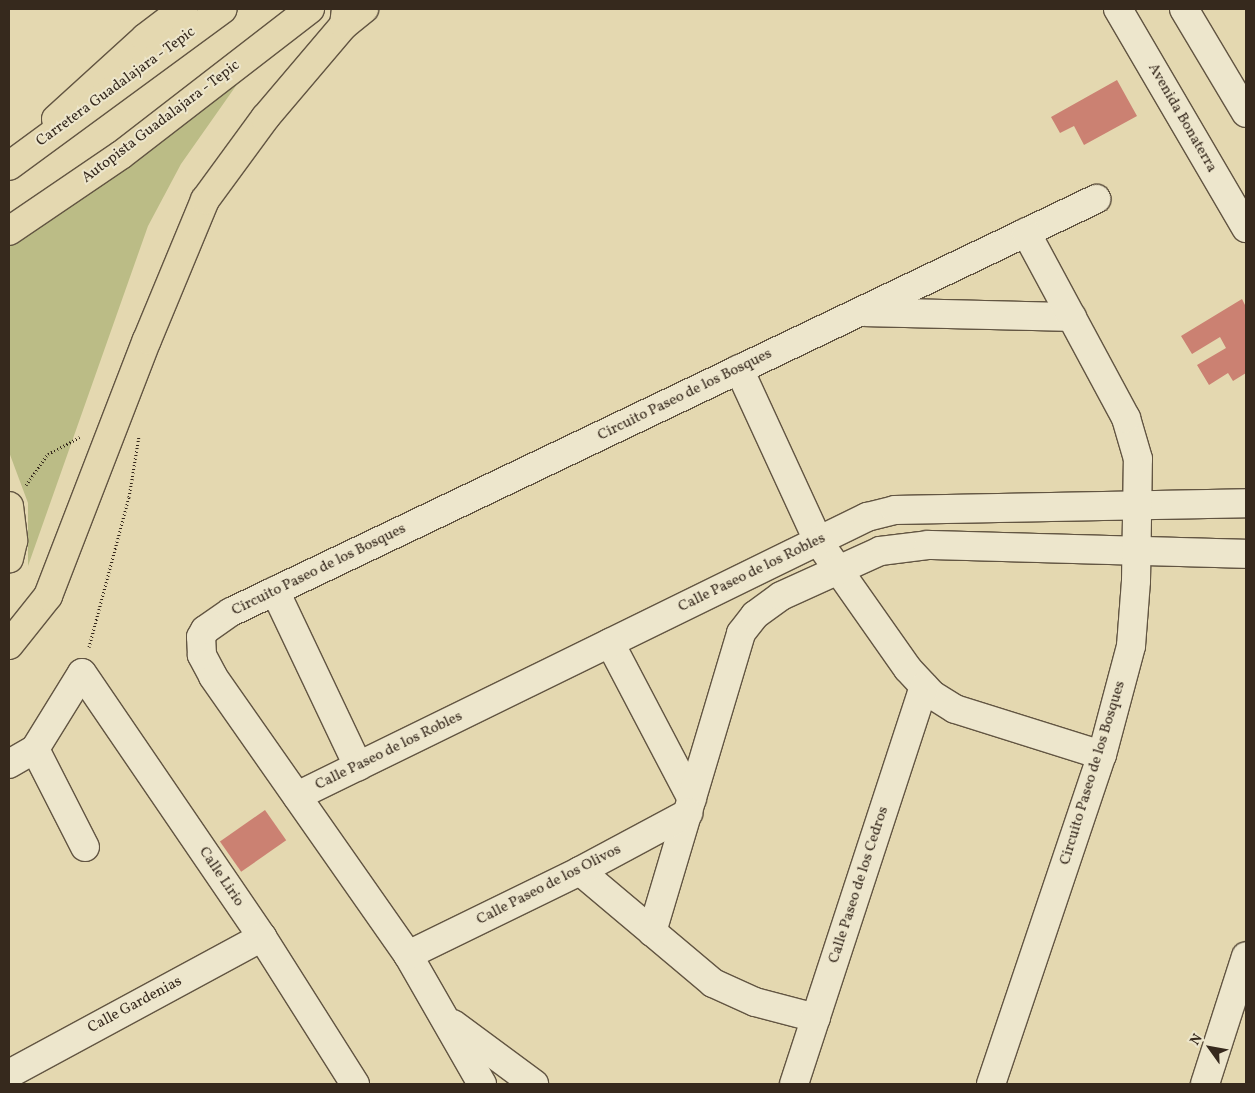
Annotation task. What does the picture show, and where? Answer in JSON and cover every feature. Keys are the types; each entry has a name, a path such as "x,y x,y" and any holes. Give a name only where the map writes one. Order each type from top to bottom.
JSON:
{"main road":[{"path":"9,164 145,38 183,9"},
{"name":"Carretera Guadalajara - Tepic","path":"9,164 223,9"},
{"name":"Autopista Guadalajara - Tepic","path":"9,231 121,154 310,9"},
{"path":"9,645 48,596 118,415 206,200 265,118 351,14"},
{"path":"9,507 13,541 9,560"}],"street":[{"name":"Avenida Bonaterra","path":"1118,9 1246,228"},
{"path":"1184,9 1246,113"},
{"name":"Circuito Paseo de los Bosques","path":"482,1084 449,1021 408,955 213,676 200,646 210,623 1096,199"},
{"name":"Circuito Paseo de los Bosques","path":"991,1084 1102,755 1131,646 1136,550 1138,459 1126,418 1026,232"},
{"name":"Circuito Paseo de los Bosques","path":"860,312 1072,318"},
{"path":"739,369 818,541 924,687 955,710 1102,755"},
{"name":"Calle Paseo de los Robles","path":"296,796 867,517 895,510 1246,503"},
{"path":"652,932 741,634 755,615 781,596 880,551 928,545 1246,554"},
{"path":"276,591 358,766"},
{"path":"610,643 690,806"},
{"path":"9,764 35,749 82,674"},
{"name":"Calle Lirio","path":"82,674 262,937 355,1084"},
{"name":"Calle Paseo de los Cedros","path":"794,1084 924,687"},
{"path":"35,749 85,847"},
{"name":"Calle Paseo de los Olivos","path":"408,955 580,871 690,806"},
{"path":"580,871 713,982 734,995 816,1018"},
{"name":"Calle Gardenias","path":"9,1074 262,937"},
{"path":"1205,1084 1235,1026 1246,956"},
{"name":"Circuito Paseo de los Bosques","path":"449,1021 534,1084"}],"path":[{"path":"9,507 48,454 118,415 141,438 82,674"}],"green space":[{"path":"252,63 181,164 148,226 28,566 28,503 9,452 9,246"}],"building":[{"path":"1117,80 1137,116 1084,145 1074,126 1060,133 1051,117"},
{"path":"1242,299 1246,307 1246,373 1233,381 1228,373 1209,385 1197,365 1226,348 1220,337 1192,354 1181,336"},
{"path":"265,810 286,840 241,872 220,842"}]}
